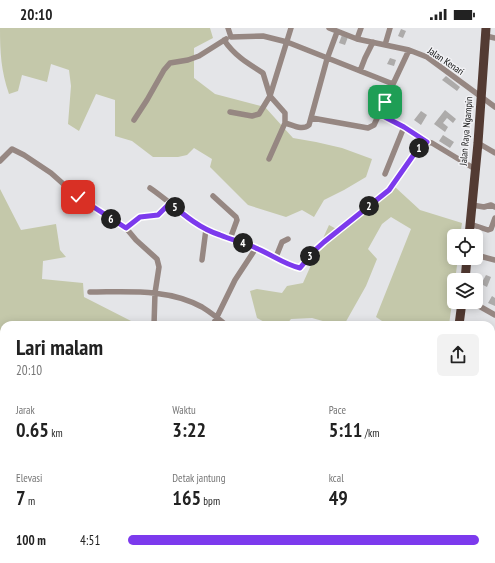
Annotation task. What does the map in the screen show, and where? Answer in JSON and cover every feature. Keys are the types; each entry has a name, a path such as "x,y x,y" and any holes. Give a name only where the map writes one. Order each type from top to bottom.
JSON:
{"main road":[{"name":"Jalan Raya Ngampin","path":"470,229 481,96 489,34"},
{"path":"460,321 461,309"}],"street":[{"path":"228,28 230,37"},
{"path":"230,112 252,116 259,114 270,96 290,28"},
{"name":"Jalan Kenari","path":"329,28 357,38 409,50 427,57 495,107"},
{"path":"357,38 360,28"},
{"path":"385,45 390,28"},
{"path":"285,123 302,128 306,128 310,125 327,59 337,32"},
{"path":"134,120 164,70 170,63 188,60 199,56 230,37 263,36 287,42 393,84"},
{"path":"224,40 231,50 241,59 263,73 270,96 285,113 285,123 269,159"},
{"path":"360,71 373,42"},
{"path":"312,118 368,128 374,125 409,50"},
{"path":"379,114 475,169"},
{"path":"385,174 404,127"},
{"path":"150,188 183,215 206,229 256,248 300,268 314,251 324,242 389,190 417,150 427,142"},
{"path":"478,143 495,153"},
{"path":"0,161 10,150 18,152 51,173 78,197 126,228 136,240 157,259 159,267 155,293 154,321"},
{"path":"213,196 236,216 237,220 230,239"},
{"path":"126,228 140,217 158,215 170,203"},
{"path":"472,205 484,208 491,205 495,207"},
{"path":"470,224 488,230 491,229 495,219"},
{"path":"202,260 206,229"},
{"path":"276,257 282,242 288,239"},
{"path":"214,321 235,280 256,248"},
{"path":"483,257 495,260"},
{"path":"90,292 155,293 184,299 202,307 221,321"},
{"path":"483,308 495,315"}],"green space":[{"path":"0,28 210,28 213,38 194,48 194,78 215,94 265,107 293,138 342,148 372,159 366,177 324,200 314,217 302,210 286,217 248,205 210,167 212,159 194,148 187,155 178,157 153,157 132,141 115,136 115,100 96,94 79,131 68,124 71,86 69,70 51,64 47,82 22,75 18,91 9,94 4,77 0,45"},
{"path":"395,187 420,210 462,223 461,229 447,229 447,265 457,265 456,273 447,273 447,309 451,309 450,321 382,321 376,317 411,229 391,217 382,224 368,249 377,259 366,286 346,321 323,321 312,318 291,319 289,321 263,321 257,318 250,291 257,289 282,293 287,286 303,283 329,225 342,232"},
{"path":"0,189 21,230 56,224 60,250 66,257 43,261 42,279 83,283 84,297 131,321 0,321"}],"building":[{"path":"401,29 406,31 403,38 398,36"},
{"path":"342,35 348,37 345,45 339,43"},
{"path":"390,58 396,60 394,66 387,64"},
{"path":"446,76 460,87 457,91 442,80"},
{"path":"445,110 456,119 453,123 447,118 443,123 448,127 445,132 434,124"},
{"path":"421,111 427,115 421,125 414,120"},
{"path":"443,135 454,142 450,148 439,141"},
{"path":"486,275 491,277 487,287 483,285 483,280"},
{"path":"492,296 495,298 495,306 488,303"}],"route":[{"path":"78,197 126,228 140,217 155,216 162,213 170,203 183,215 206,229 256,248 300,268 314,251 324,242 389,190 417,150 427,142 404,127 379,114 385,102"}]}
